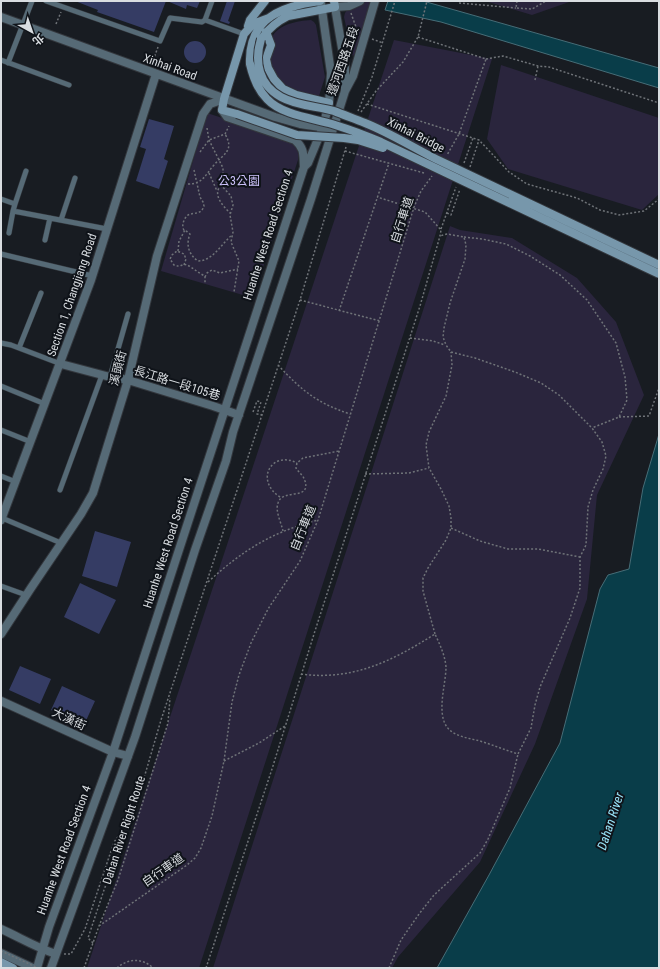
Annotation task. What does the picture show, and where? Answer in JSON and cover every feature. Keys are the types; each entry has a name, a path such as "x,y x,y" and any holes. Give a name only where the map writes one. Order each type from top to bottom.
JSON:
{"main road":[{"path":"264,1 250,20 244,34 222,110 297,135 358,140 401,152"},
{"path":"244,34 253,24 269,18 279,11 321,1"},
{"path":"329,103 296,95 283,89 274,80 268,68 266,58 270,45 264,36 278,22 288,16 321,10 335,4"},
{"name":"Xinhai Bridge","path":"269,18 260,27 252,42 250,64 258,89 268,100 279,108 363,134 659,274"},
{"name":"Xinhai Bridge","path":"264,36 257,50 259,69 265,82 281,97 296,103 335,112 382,130 423,152 659,265"},
{"path":"1,962 13,968"}],"street":[{"name":"Huanhe West Road Section 4","path":"38,968 49,927 113,752 223,410 304,167 308,163 323,128 329,103 331,73 321,10 321,1"},
{"path":"345,91 345,66 335,4 349,6 360,1"},
{"name":"還河西路五段","path":"333,129 345,91 353,76 375,1"},
{"name":"Xinhai Road","path":"1,17 224,99 300,124 333,129"},
{"name":"Section 1, Changjiang Road","path":"1,519 61,364 93,276 156,74"},
{"name":"溪頭街","path":"1,634 81,514 93,493 128,380 157,256 202,114 210,104 224,99"},
{"path":"222,110 227,117 296,140 301,146 304,167"},
{"path":"51,968 128,756 195,550 226,461 238,415 333,129"},
{"name":"長江路一段105巷","path":"61,364 106,376 128,380 238,415"},
{"name":"大漢街","path":"1,701 113,752 128,756"},
{"path":"1,929 43,950 56,954"},
{"path":"1,952 33,968"}],"lane":[{"path":"8,62 32,1"},
{"path":"46,1 160,41 170,18 202,22 205,20 244,34"},
{"path":"205,20 212,1"},
{"path":"1,60 69,85"},
{"path":"8,232 15,204 26,171"},
{"path":"61,220 75,178"},
{"path":"1,199 15,204"},
{"path":"13,212 107,229"},
{"path":"45,240 50,218"},
{"path":"1,254 93,276"},
{"path":"20,348 41,293"},
{"path":"60,490 106,376 128,314"},
{"path":"1,343 20,348 61,364"},
{"path":"1,386 45,404"},
{"path":"1,430 31,442"},
{"path":"1,476 16,482"},
{"path":"1,519 61,543"},
{"path":"1,586 26,595"}],"path":[{"path":"395,1 372,77 357,116 376,91 403,62 418,37 419,28 427,1"},
{"path":"516,8 517,1"},
{"path":"459,3 532,9 546,1"},
{"path":"56,24 63,7"},
{"path":"350,10 359,34"},
{"path":"418,37 486,59 503,56 538,66 549,67 659,103"},
{"path":"373,39 383,43"},
{"path":"156,74 154,58 160,41"},
{"path":"445,158 459,134 486,59"},
{"path":"535,80 538,66"},
{"path":"366,104 479,140 508,172 527,184 577,198 600,210 619,215 644,211 659,199"},
{"path":"197,156 209,140 225,134 230,123"},
{"path":"206,124 209,140 222,164 223,173 221,185 217,193"},
{"path":"186,184 196,183 226,154 228,139 225,134"},
{"path":"470,168 479,140"},
{"path":"56,954 71,954 82,933 114,842 132,819 161,720 171,694 300,300 348,142"},
{"path":"345,151 425,173"},
{"path":"339,311 389,163"},
{"path":"194,166 196,183 204,206 199,213 187,216 184,220 183,225 185,230 190,234 187,239 188,247 195,259 200,262 209,258 232,235"},
{"path":"209,172 220,202 231,214"},
{"name":"自行車道","path":"99,926 195,858 201,848 212,816 224,761 232,702 238,675 251,643 268,609 300,561 318,520 414,208 421,191 432,175"},
{"path":"447,213 451,215 462,184"},
{"path":"221,185 231,196 231,214 234,232 231,242 239,261 234,292"},
{"path":"206,968 272,769 365,474 410,338 440,236 441,230 425,212 377,197"},
{"path":"178,251 179,241 185,230"},
{"path":"440,236 448,234 506,244 530,256 560,275 587,300 616,343 622,364 627,400 619,417"},
{"path":"464,237 466,245 465,259 450,303 443,338 451,352 452,365 446,396 429,432 426,445 429,468 441,488 449,506 451,528 446,540 423,578 423,591 435,634 443,652 446,665 442,703 443,720 446,728 456,734 518,754"},
{"path":"178,251 172,255 171,262 176,266 188,265 205,277"},
{"path":"178,251 182,252 186,256 184,265"},
{"path":"205,284 205,277 207,273 212,270 220,273 238,269"},
{"path":"300,300 380,321"},
{"path":"410,338 433,341 446,345"},
{"path":"389,968 401,940 434,895 480,853 488,839 510,788 518,754 531,728 540,687 570,618 580,588 580,557 586,545 588,507 606,456 602,442 592,428 559,395 541,383 495,365 451,352"},
{"path":"278,365 296,384 313,398 331,408 351,415"},
{"path":"592,428 619,417 649,416 659,388"},
{"path":"254,412 257,401 261,402 257,414 262,415"},
{"path":"283,531 277,509 280,498 284,495 295,495 301,493 305,488 306,483 304,477 296,468 297,463 303,458 339,451"},
{"path":"280,498 273,493 268,486 266,478 269,470 274,463 283,460 291,460 297,463"},
{"path":"365,474 409,473 429,468"},
{"path":"207,582 263,540 283,531 318,520"},
{"path":"451,528 480,541 508,549 538,550 580,557"},
{"path":"301,674 327,676 360,671 384,663 408,651 435,634"},
{"name":"Dahan River Right Route","path":"84,968 118,880 168,723 171,694"},
{"path":"224,761 259,743 285,726"},
{"path":"93,943 88,938 121,846 120,844 116,845 112,849"},
{"path":"1,952 38,968"},
{"path":"117,968 124,963 136,960 147,963 153,968"}],"green space":[{"path":"365,1 371,1 355,54 353,56 344,17 349,7 361,4"},
{"path":"485,1 572,1 532,15"},
{"path":"311,20 316,25 325,77 319,96 309,96 281,83 268,62 272,37 279,29 289,24"},
{"path":"394,40 492,59 199,968 87,968"},
{"path":"501,65 659,118 659,194 642,210 508,169 487,139"},
{"name":"公3公園","path":"207,113 287,139 295,145 298,153 298,160 253,298 161,271"},
{"path":"450,226 460,230 512,238 577,278 616,322 644,395 597,495 587,599 535,744 480,862 398,957 392,968 213,968"}],"water":[{"path":"388,1 423,1 659,68 659,88 441,22 385,10"},
{"name":"Dahan River","path":"659,434 659,968 437,968 560,743 600,589 608,575 629,569 643,488"}],"building":[{"path":"75,1 166,1 154,32 97,12 98,10"},
{"path":"167,1 200,1 197,8 187,5 186,9"},
{"path":"227,1 235,1 228,21 230,22 229,24 220,21"},
{"path":"195,41 203,44 206,52 203,60 195,63 187,60 184,52 187,44"},
{"path":"149,119 174,126 164,159 168,161 159,189 136,181 146,149 140,147"},
{"path":"95,531 131,542 117,587 82,576"},
{"path":"80,583 116,600 99,634 64,617"},
{"path":"20,666 51,679 40,704 9,690"},
{"path":"62,686 95,701 84,725 51,710"}]}
